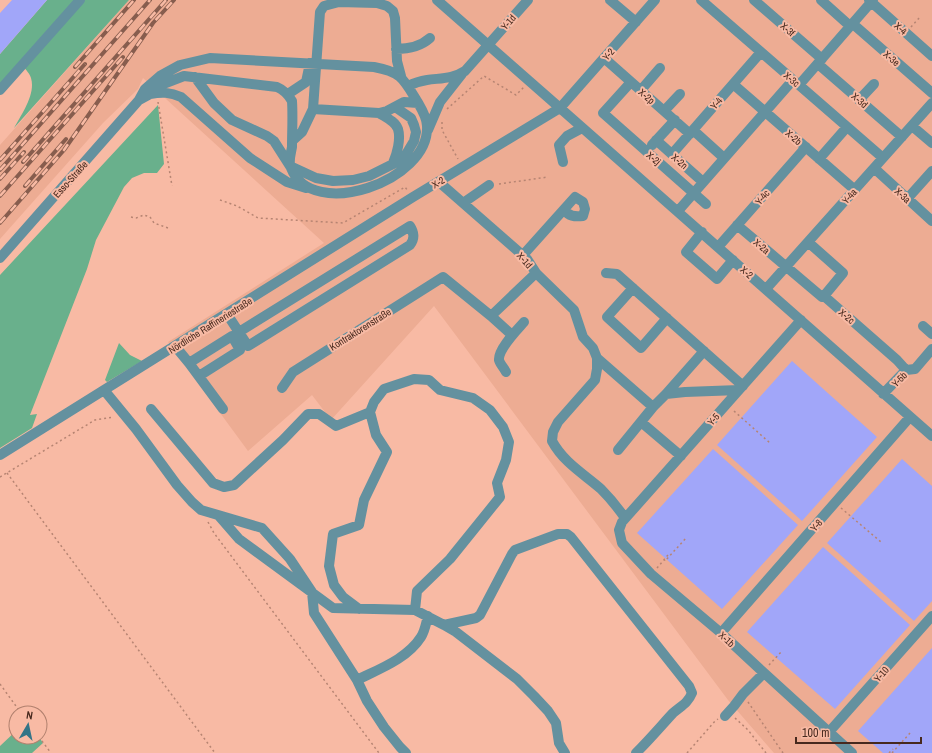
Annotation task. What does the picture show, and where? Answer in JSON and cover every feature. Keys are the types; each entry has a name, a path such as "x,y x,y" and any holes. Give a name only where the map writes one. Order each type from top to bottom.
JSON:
{"street":[{"path":"0,90 80,0"},
{"name":"X-2","path":"437,0 932,436"},
{"name":"Y-1d","path":"150,89 173,93 181,97 250,158 287,182 326,193 346,193 360,190 382,182 412,163 421,150 440,102 465,71 528,0"},
{"path":"610,0 636,22"},
{"name":"Y-2","path":"560,108 655,0"},
{"name":"X-3c","path":"701,0 883,158"},
{"name":"X-3f","path":"754,0 820,61"},
{"name":"X-3e","path":"821,0 932,93"},
{"path":"678,211 765,112 820,61 871,1"},
{"name":"X-4","path":"871,1 932,56"},
{"path":"292,140 302,132 313,110 313,63 320,12 324,3 377,3 387,6 393,10 395,18 396,61 400,76"},
{"path":"396,49 415,47 424,43 430,38"},
{"name":"Y-4","path":"672,154 761,52"},
{"path":"150,89 160,76 175,68 210,58 374,67 390,70 400,76 408,86 426,118 426,135"},
{"name":"X-2p","path":"604,58 664,111 724,158"},
{"name":"X-3d","path":"820,61 859,100 902,137"},
{"path":"288,94 306,82 313,63"},
{"path":"640,90 660,68"},
{"path":"408,86 426,80 452,77 465,71"},
{"path":"150,89 184,76 281,88 288,94 292,101 290,166"},
{"path":"195,78 214,103 232,120 270,138 278,146 296,177 301,183 310,189"},
{"name":"X-2j","path":"631,82 603,113 706,204"},
{"name":"X-2b","path":"733,84 855,190"},
{"path":"859,100 874,84"},
{"name":"Esso-Straße","path":"0,258 150,89"},
{"path":"664,111 680,94"},
{"path":"313,110 379,113 387,111 404,102 418,103"},
{"name":"Y-4a","path":"766,289 932,103"},
{"path":"290,166 316,178 333,181 353,180 369,176 401,160 406,156 414,141 416,132 411,118 395,107"},
{"name":"X-2","path":"416,196 560,108"},
{"path":"379,113 393,122 398,129 398,152 393,163"},
{"path":"646,151 675,120"},
{"path":"912,126 932,143"},
{"path":"819,158 847,127"},
{"path":"563,162 559,145 567,136 582,128"},
{"name":"X-2n","path":"656,140 703,182"},
{"name":"Y-4c","path":"718,247 806,147"},
{"name":"X-3a","path":"874,168 932,221"},
{"path":"907,198 932,171"},
{"name":"X-1d","path":"439,182 527,259 536,273 490,316"},
{"path":"463,203 489,185"},
{"name":"Nördliche Raffineriestraße","path":"0,455 416,196"},
{"path":"522,255 564,210"},
{"name":"X-2a","path":"738,225 786,267"},
{"path":"227,314 248,346 410,245 414,238 412,229 410,226 239,332"},
{"path":"702,232 686,252 717,279 733,260"},
{"path":"808,242 843,273 824,296"},
{"name":"X-2c","path":"786,267 822,297 824,296 897,360 906,370"},
{"path":"536,273 574,310 583,337 593,348 597,358 595,380 558,422 553,432 552,441 563,457 576,470 601,489 625,518"},
{"path":"606,273 617,274 704,351 741,388"},
{"name":"Kontraktorenstraße","path":"282,388 293,372 443,277 490,316"},
{"path":"633,288 607,317 641,348 667,318"},
{"path":"490,316 512,335"},
{"name":"Y-5","path":"625,518 801,320"},
{"path":"506,372 499,361 500,355 512,335 524,322"},
{"path":"923,326 932,334"},
{"path":"189,363 232,336 240,350 199,376"},
{"path":"175,346 223,409"},
{"name":"Y-5b","path":"883,394 906,370 915,369 932,349"},
{"path":"618,450 653,407 704,351"},
{"path":"597,358 653,407"},
{"path":"359,610 343,597 334,585 328,566 333,534 359,525 364,500 387,452 376,435 370,412 374,402 384,390 414,380 429,380 440,390 473,398 490,410 503,426 509,442 506,460 497,483 500,497 450,559 417,591 415,610"},
{"path":"666,394 741,388"},
{"path":"104,390 123,412 177,485 192,502 201,510 262,528 290,559 312,592 314,613 357,680 367,701 384,727 406,753"},
{"path":"152,409 213,483 224,487 234,485 283,440 308,414 319,414 336,426 370,412"},
{"name":"Y-8","path":"721,633 910,417"},
{"path":"641,422 681,456"},
{"path":"218,516 239,539 333,608 359,610 415,610 444,624 495,661 534,696 548,711 556,724 559,743 565,753"},
{"name":"X-1b","path":"625,518 619,530 622,542 651,574 721,633 852,753"},
{"path":"444,624 476,618 480,615 515,550 558,534 567,534 576,543 684,680 692,693 690,700 675,712 636,753"},
{"path":"357,680 382,668 411,651 422,636 428,616"},
{"name":"Y-10","path":"829,732 932,616"},
{"path":"724,716 734,706 742,694 763,673"}],"path":[{"path":"906,32 920,16"},
{"path":"447,109 484,76 516,95 530,81"},
{"path":"150,89 158,102 172,186"},
{"path":"442,122 442,130 449,141 448,142 465,166"},
{"path":"489,185 548,177"},
{"path":"220,200 237,206 258,218 343,223 405,187 416,196"},
{"path":"131,217 136,218 144,215 150,217 154,223 168,228"},
{"path":"727,404 770,443"},
{"path":"0,477 95,420 112,418 123,412"},
{"path":"7,473 215,753"},
{"path":"835,502 881,542"},
{"path":"201,510 214,533 379,753"},
{"path":"664,560 666,561 687,537"},
{"path":"651,574 668,555"},
{"path":"763,673 782,651"},
{"path":"0,684 15,705"},
{"path":"742,694 783,753"},
{"path":"687,753 715,721 724,716 735,718 748,730 766,753"},
{"path":"891,753 910,732"},
{"path":"891,753 893,749"}],"shaded area":[{"path":"129,0 932,0 932,753 774,753 728,700 434,306 331,420 312,395 248,451 168,342 324,243 143,78 138,89 103,123 0,239 0,145"}],"green space":[{"path":"47,0 129,0 14,128 30,97 32,84 31,78 24,67 0,87 0,54"},
{"path":"158,105 164,164 157,173 144,173 132,178 124,187 96,240 87,269 30,415 37,414 32,428 0,448 0,275"},
{"path":"119,343 130,355 142,361 107,382 105,380"},
{"path":"8,738 8,745 41,745 32,753 0,753 0,746"}],"water":[{"path":"12,0 47,0 0,54 0,13"},
{"path":"792,361 877,437 802,521 717,445"},
{"path":"713,449 798,525 722,609 637,533"},
{"path":"902,459 932,486 932,601 914,621 827,543"},
{"path":"823,547 910,625 835,709 747,632"},
{"path":"932,648 932,753 883,753 858,731"}],"railway":[{"path":"75,67 134,0"},
{"path":"0,170 150,0"},
{"path":"23,162 166,0"},
{"path":"0,223 64,150 153,23 174,0"},
{"path":"0,196 123,57"},
{"path":"0,160 85,64"},
{"path":"25,186 66,139"},
{"path":"0,179 24,152"}]}
